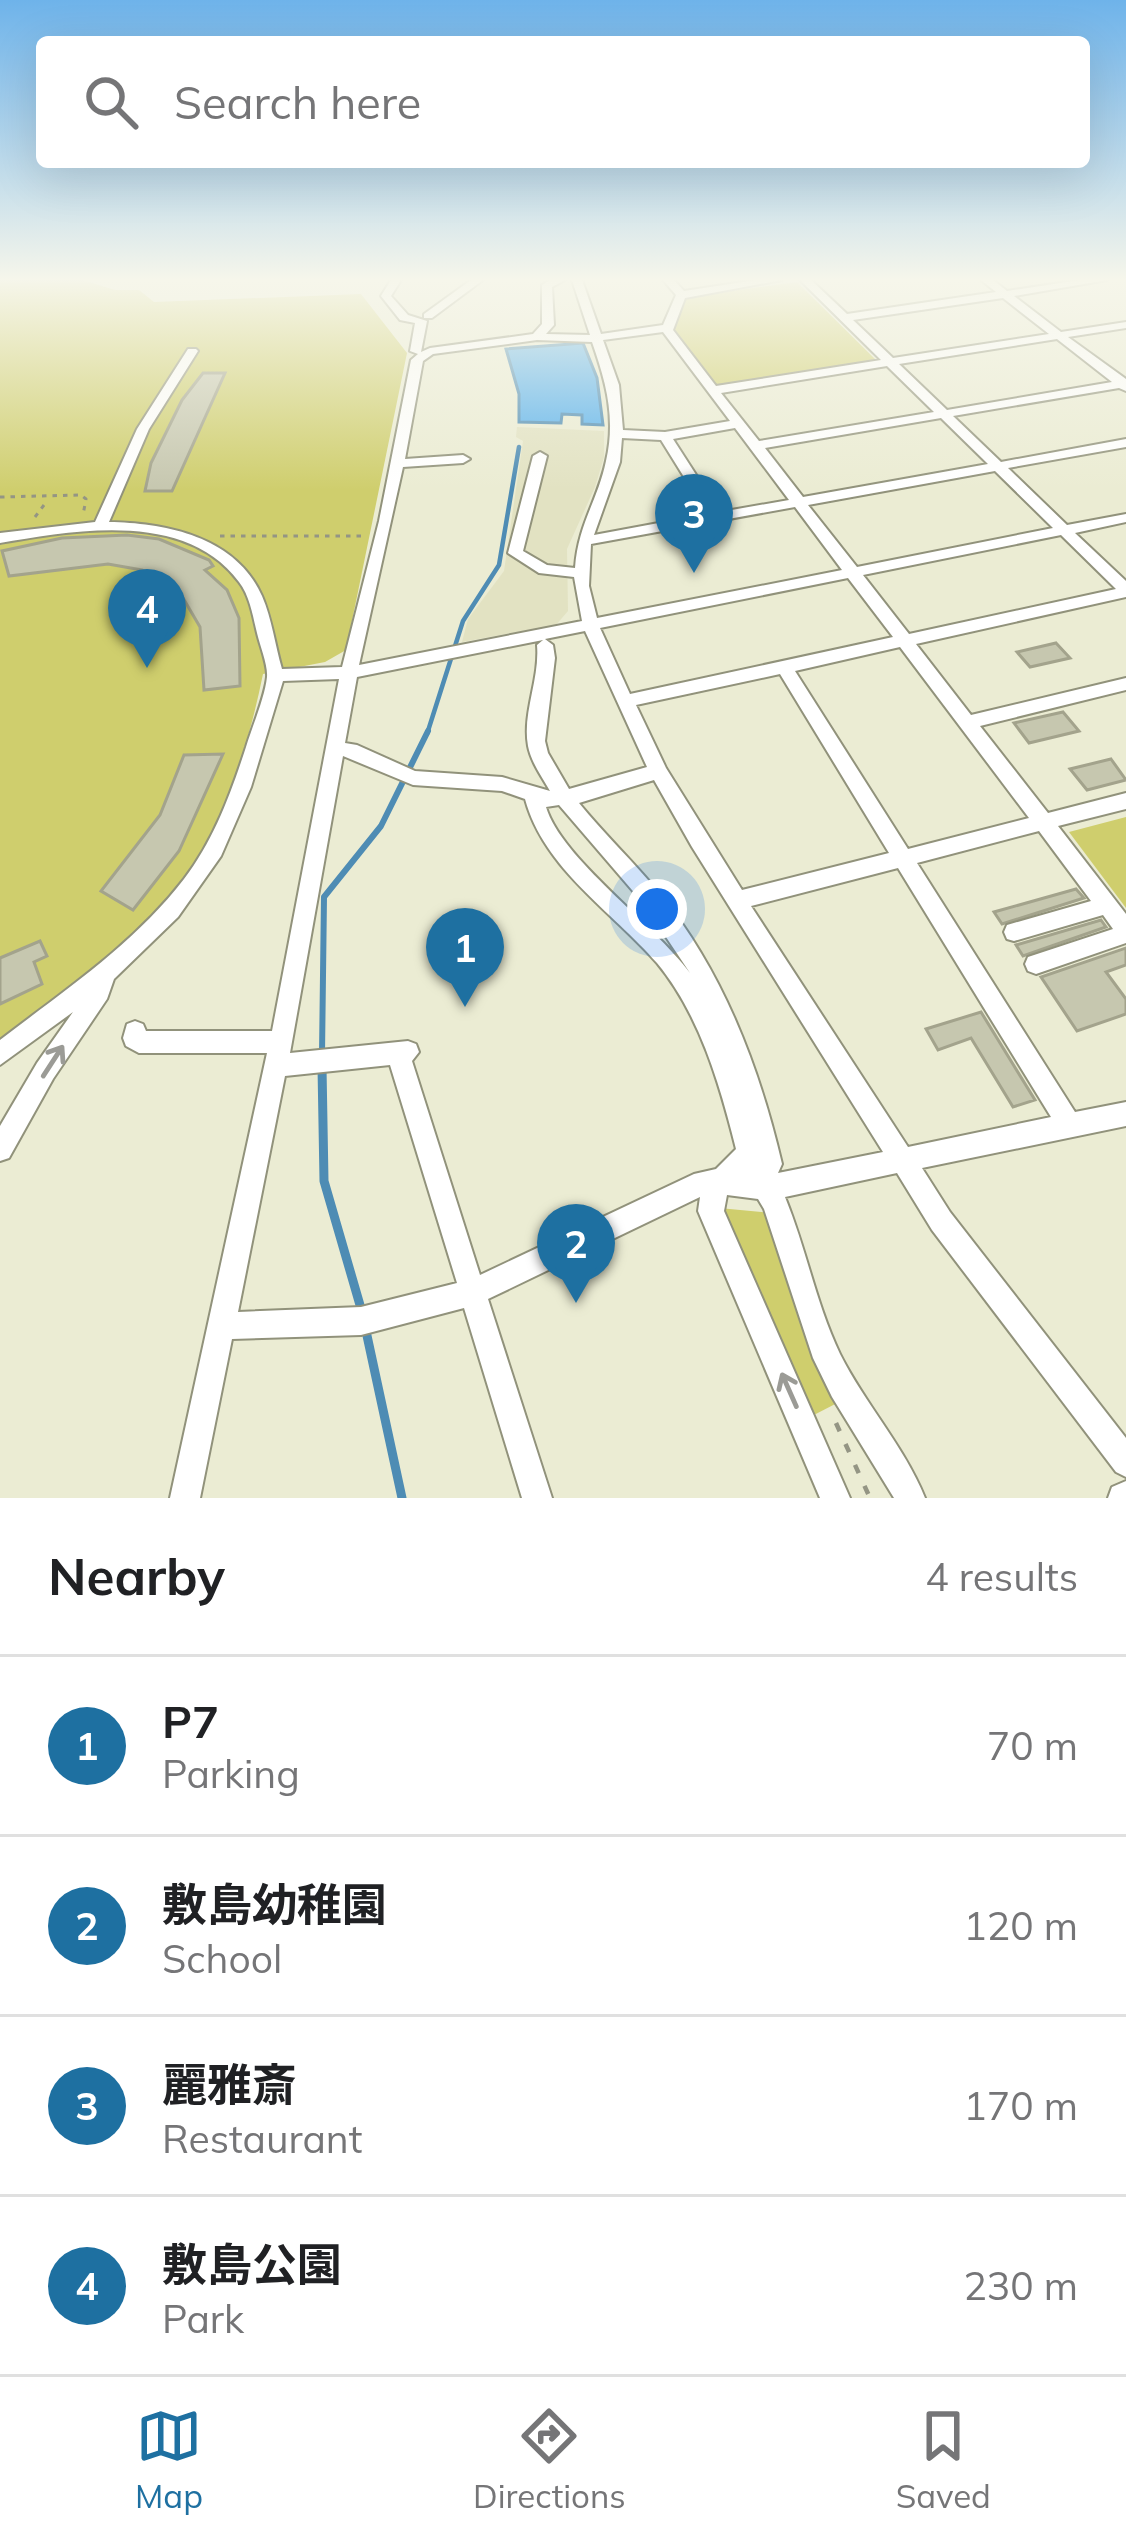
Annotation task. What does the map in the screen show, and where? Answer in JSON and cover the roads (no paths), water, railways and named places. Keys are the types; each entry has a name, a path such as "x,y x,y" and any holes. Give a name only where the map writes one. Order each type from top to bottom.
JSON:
{"street":[{"path":"185,1498 278,1054 349,673 419,355 454,350"},
{"path":"601,350 618,408 618,434 584,541 580,573 591,626 658,772 974,1268 1126,1462"},
{"path":"683,350 1126,932 1036,964"},
{"path":"877,350 1126,591"},
{"path":"714,390 968,350"},
{"path":"1077,350 1124,384"},
{"path":"97,525 142,429 192,351"},
{"path":"755,446 1124,384"},
{"path":"618,434 664,436 738,424"},
{"path":"664,436 717,519"},
{"path":"584,541 1126,443"},
{"path":"540,456 515,553 544,570 580,573"},
{"path":"395,464 463,459"},
{"path":"276,675 349,673 1126,518"},
{"path":"0,538 97,525 165,532 190,542 224,559 247,582 276,675 214,851 171,909 104,974 0,1054"},
{"path":"625,701 1126,591"},
{"path":"220,1326 361,1321 473,1292 684,1189 770,1164 758,1104 697,960 563,798 538,749 535,730 547,677 544,645"},
{"path":"784,667 1070,1126"},
{"path":"968,722 1126,684"},
{"path":"334,749 350,750 415,777 502,784 534,797 563,798 658,772"},
{"path":"534,797 536,809 566,854 596,889 637,924 682,980 776,1203 823,1349 852,1406 891,1458 910,1498"},
{"path":"739,900 1126,800"},
{"path":"1014,932 1107,905"},
{"path":"0,1149 44,1071 100,992 104,974"},
{"path":"135,1032 139,1042 278,1054 404,1052 537,1498"},
{"path":"760,1166 905,1162 1126,1114"},
{"path":"719,1180 711,1211 835,1498"}],"water":[{"path":"506,350 586,350 597,378 603,425 582,424 582,415 562,414 561,423 519,422 519,394"}],"waterway":[{"path":"428,731 463,621 499,565 519,447"},
{"path":"322,1054 324,897 381,826 428,731"},
{"path":"322,1067 324,1181 362,1312"},
{"path":"366,1331 402,1498"}],"place":[{"name":"麗雅斎","path":"694,573"},
{"name":"敷島公園","path":"147,668"},
{"name":"P7","path":"465,1007"},
{"name":"敷島幼稚園","path":"576,1303"}]}
